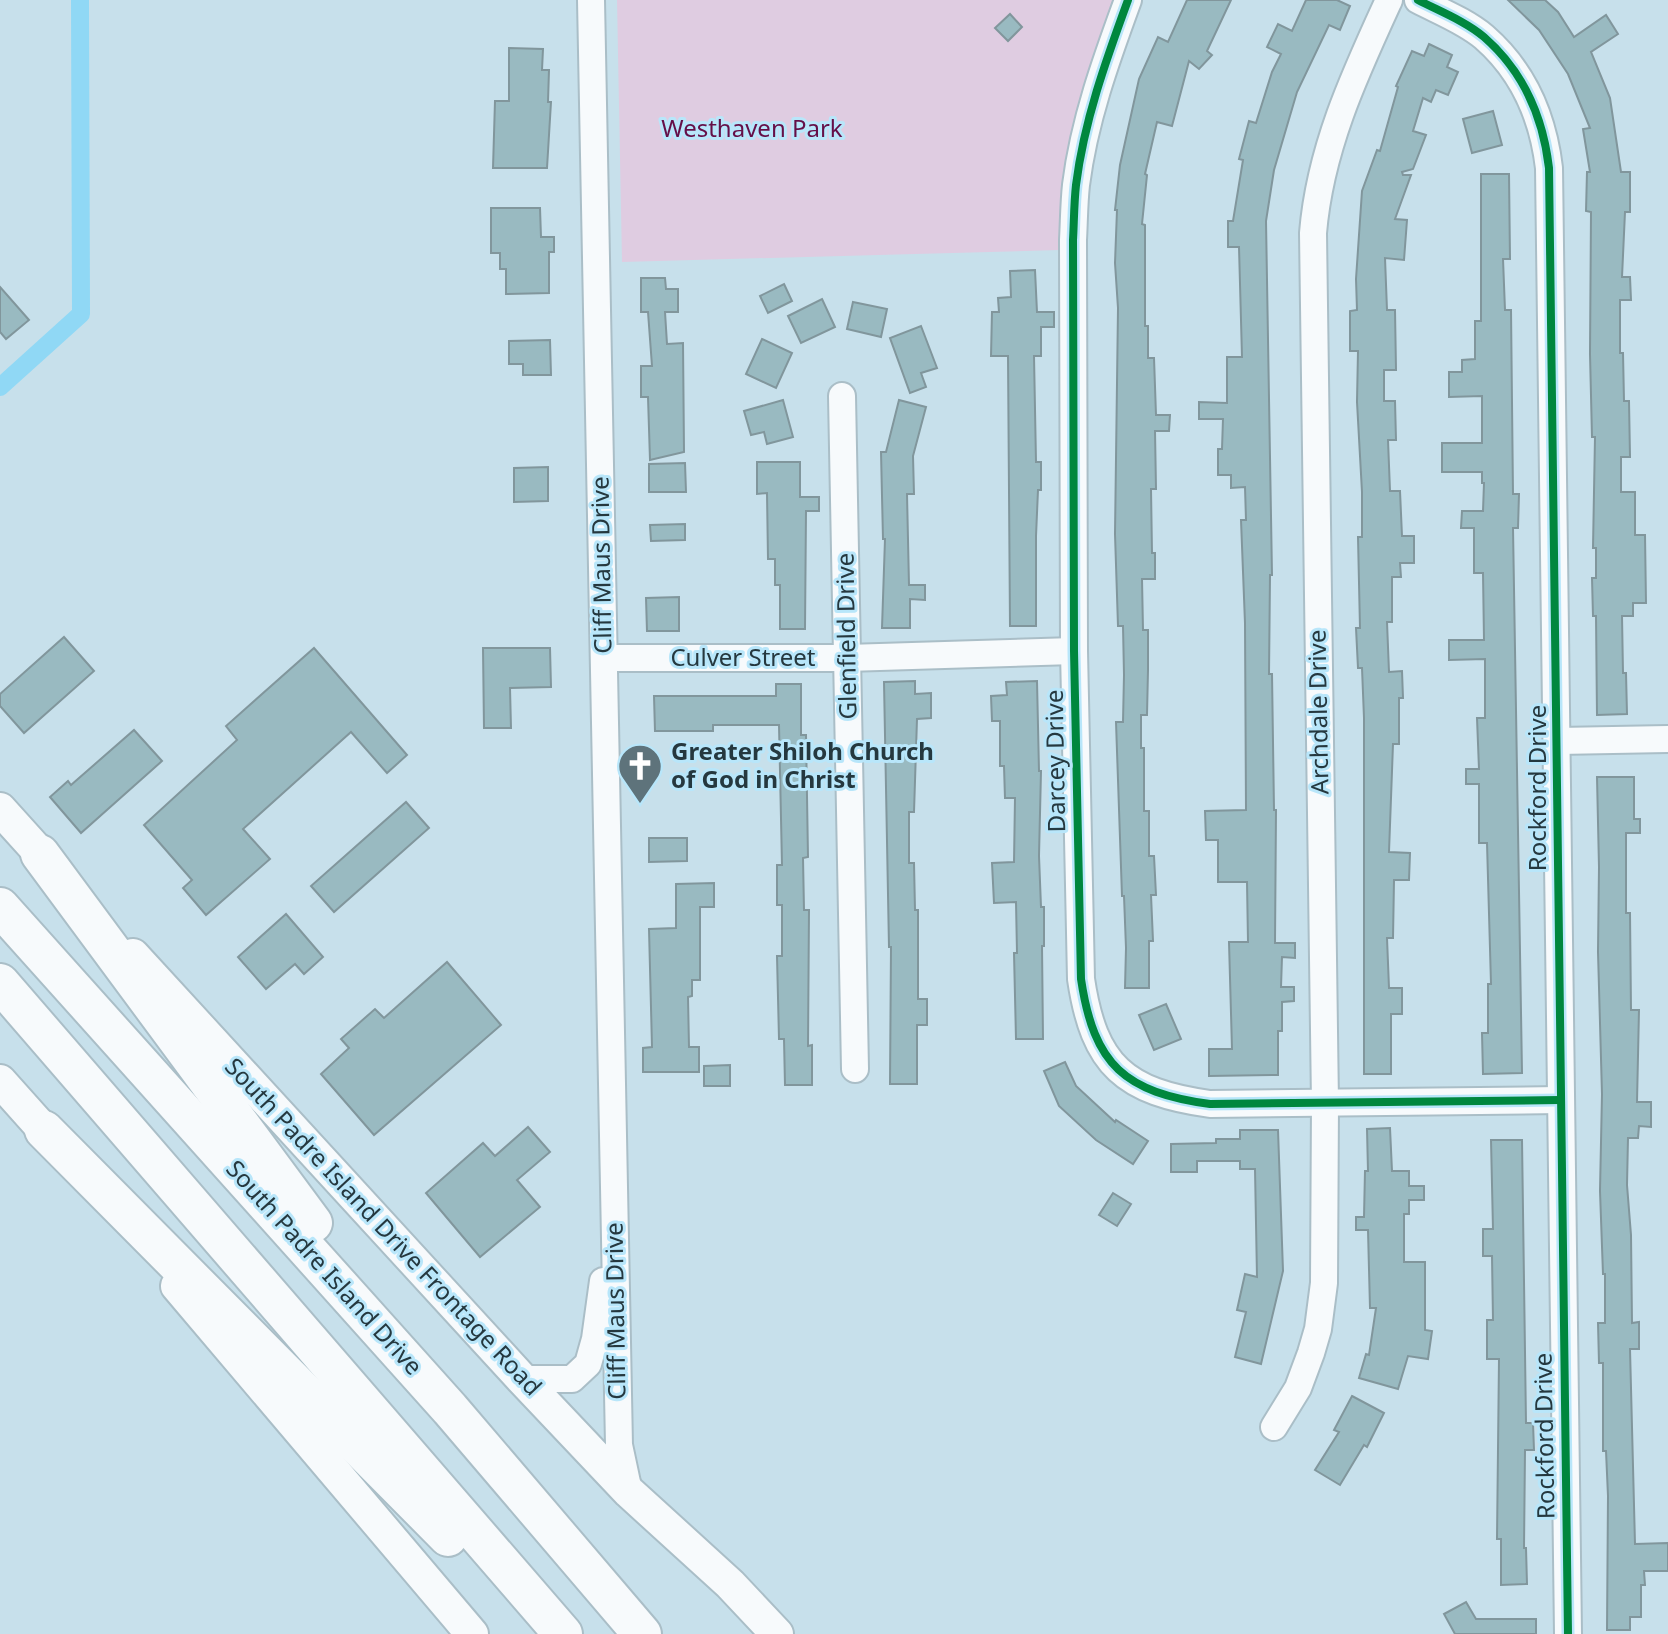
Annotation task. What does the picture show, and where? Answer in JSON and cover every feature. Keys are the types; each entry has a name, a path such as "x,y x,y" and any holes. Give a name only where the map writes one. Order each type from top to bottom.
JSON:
{"highway":[{"path":"40,854 450,1409"},
{"name":"South Padre Island Drive","path":"0,907 450,1409 642,1634"},
{"path":"0,983 563,1634"},
{"path":"44,1130 545,1634"}],"main road":[{"name":"South Padre Island Drive Frontage Road","path":"0,809 522,1379 629,1492 730,1584 777,1634"},
{"path":"0,1081 472,1634"}],"street":[{"name":"Cliff Maus Drive","path":"591,0 619,1445 629,1492"},
{"name":"Darcey Drive","path":"1128,0 1095,93 1076,185 1073,240 1074,651 1081,979 1093,1033 1111,1062 1128,1078 1172,1099 1210,1104 1560,1100"},
{"name":"Archdale Drive","path":"1274,1427 1298,1388 1318,1329 1322,1304 1325,1103 1313,233 1316,194 1334,128 1389,0"},
{"name":"Rockford Drive","path":"1418,0 1483,36 1506,60 1524,86 1545,135 1549,168 1568,1634"},
{"name":"Glenfield Drive","path":"842,396 855,1069"},
{"name":"Culver Street","path":"604,658 847,658 1074,651"},
{"path":"1558,741 1668,739"},
{"name":"Cliff Maus Drive","path":"522,1379 572,1379 588,1364 595,1339 602,1286 612,1130"}],"green space":[{"name":"Westhaven Park","path":"617,0 1117,0 1064,192 1060,250 622,262"}],"building":[{"path":"1187,0 1231,0 1207,51 1212,55 1199,69 1189,61 1172,126 1157,122 1145,174 1142,224 1145,225 1148,358 1154,358 1156,415 1170,415 1169,431 1155,431 1156,489 1151,489 1155,579 1142,579 1143,630 1148,630 1148,670 1147,715 1141,715 1141,748 1144,748 1144,811 1149,811 1149,856 1154,856 1156,895 1151,895 1153,941 1149,941 1149,988 1125,988 1116,722 1123,722 1124,675 1123,626 1118,626 1115,534 1118,308 1115,210 1120,165 1139,79 1158,37 1168,42"},
{"path":"1306,0 1337,0 1350,6 1340,30 1329,25 1297,92 1274,170 1266,221 1272,575 1269,674 1272,674 1276,810 1275,943 1295,943 1295,958 1282,957 1281,987 1294,987 1294,1001 1282,1002 1282,1031 1278,1031 1278,1075 1209,1076 1209,1049 1232,1049 1229,942 1248,942 1247,882 1218,882 1218,840 1206,840 1205,811 1246,810 1241,520 1246,520 1245,487 1231,488 1231,475 1218,475 1223,419 1199,419 1199,402 1227,403 1227,357 1242,357 1239,247 1228,247 1228,221 1233,221 1243,160 1239,159 1249,121 1256,123 1281,54 1267,47 1278,24 1292,31"},
{"path":"1508,0 1545,0 1558,12 1574,37 1606,15 1618,34 1591,52 1610,98 1621,172 1630,172 1630,212 1625,212 1622,277 1630,277 1631,300 1620,300 1620,353 1623,353 1624,401 1629,401 1630,457 1621,457 1621,492 1635,492 1635,535 1645,535 1646,603 1633,603 1633,616 1622,616 1627,714 1597,715 1596,616 1593,616 1592,578 1596,578 1596,548 1593,548 1595,437 1592,437 1590,354 1591,212 1586,211 1587,172 1590,172 1583,129 1590,128 1568,74 1539,30"},
{"path":"1010,14 1022,27 1008,41 995,28"},
{"path":"1429,44 1452,55 1447,67 1458,72 1448,95 1436,90 1431,102 1423,98 1413,131 1426,135 1413,169 1402,172 1403,175 1411,175 1395,219 1407,220 1404,260 1385,258 1387,310 1395,310 1396,370 1384,370 1384,401 1395,401 1396,440 1388,440 1390,491 1400,491 1402,536 1414,536 1414,563 1400,563 1401,577 1392,577 1392,622 1387,622 1389,672 1402,671 1403,698 1399,698 1399,744 1393,744 1389,852 1410,853 1409,880 1394,880 1393,938 1387,938 1389,988 1402,988 1402,1014 1391,1014 1391,1074 1364,1074 1364,718 1362,668 1358,668 1356,628 1360,628 1358,537 1362,537 1362,492 1357,402 1358,351 1350,351 1350,311 1357,310 1362,191 1377,150 1380,151 1396,86 1412,51 1424,56"},
{"path":"509,48 543,49 542,70 549,70 548,102 551,102 547,168 493,168 495,101 509,101"},
{"path":"1493,111 1502,145 1472,153 1463,119"},
{"path":"1481,174 1509,174 1510,259 1503,259 1505,310 1511,310 1513,494 1519,494 1518,528 1513,528 1522,1073 1483,1074 1482,1033 1488,1033 1488,984 1491,984 1487,843 1479,843 1479,784 1466,784 1466,769 1479,769 1477,718 1485,718 1485,659 1449,660 1449,640 1484,640 1483,573 1474,573 1474,528 1461,528 1462,511 1483,511 1484,483 1482,472 1442,472 1442,443 1482,443 1482,396 1449,397 1449,372 1462,372 1462,360 1475,359 1475,321 1481,321"},
{"path":"491,208 540,208 541,237 554,237 554,252 549,252 549,293 506,294 506,269 500,269 500,253 491,253"},
{"path":"1035,270 1037,312 1054,312 1054,327 1041,327 1041,356 1034,356 1036,462 1041,462 1036,536 1036,626 1010,626 1008,356 991,356 992,312 999,312 998,298 1011,297 1010,271"},
{"path":"641,278 665,278 666,289 678,289 678,312 665,312 667,344 683,343 684,452 650,460 648,397 641,397 641,366 652,366 648,312 641,312"},
{"path":"784,284 792,301 768,313 760,296"},
{"path":"0,287 29,320 6,339 0,332"},
{"path":"822,299 835,327 801,343 788,316"},
{"path":"853,302 887,309 881,337 847,329"},
{"path":"921,326 937,368 921,373 926,387 910,393 890,338"},
{"path":"762,339 792,353 776,388 746,374"},
{"path":"550,340 551,375 523,375 523,364 509,364 509,341"},
{"path":"783,400 793,437 767,444 764,432 751,435 744,411"},
{"path":"899,400 926,407 913,456 914,494 907,494 909,585 925,585 925,600 910,599 910,628 882,628 885,539 881,452 886,452"},
{"path":"757,462 800,462 800,497 819,497 819,511 806,511 805,629 780,629 780,585 775,585 775,559 768,559 767,493 757,494"},
{"path":"685,463 686,492 649,492 649,464"},
{"path":"548,467 548,501 514,502 514,468"},
{"path":"685,524 685,540 651,541 650,525"},
{"path":"679,597 679,631 647,631 646,598"},
{"path":"64,637 94,671 24,733 0,706 0,694"},
{"path":"314,648 407,755 387,773 351,732 243,829 270,859 206,915 183,888 192,880 144,825 237,740 226,726"},
{"path":"483,648 550,648 551,687 510,688 511,728 484,728"},
{"path":"915,681 915,694 931,693 931,718 917,719 914,812 909,812 909,863 914,863 915,910 918,910 918,999 927,999 927,1025 917,1025 917,1084 890,1084 891,947 884,682"},
{"path":"1037,681 1041,771 1039,856 1041,907 1044,907 1043,1039 1016,1039 1016,902 994,903 992,863 1014,862 1015,798 1005,798 1004,766 1000,766 1000,721 992,721 991,696 1007,695 1006,682"},
{"path":"776,684 801,684 801,735 806,735 808,857 803,858 804,910 809,910 808,1046 812,1045 812,1085 785,1085 784,1039 779,1039 777,956 782,956 782,905 777,905 777,865 782,865 779,725 713,725 713,731 655,731 654,696 776,696"},
{"path":"134,730 162,761 81,833 50,797 68,781 71,785"},
{"path":"1597,777 1634,777 1634,819 1640,819 1640,833 1626,833 1631,1010 1639,1010 1637,1102 1651,1102 1651,1127 1639,1126 1638,1138 1628,1138 1632,1323 1639,1322 1639,1349 1630,1349 1635,1544 1668,1543 1668,1571 1644,1571 1641,1617 1630,1617 1630,1630 1607,1630 1608,1496 1606,1451 1603,1451 1603,1363 1599,1363 1598,1323 1605,1323 1605,1274 1600,1191 1602,1094"},
{"path":"406,802 429,828 334,912 311,886"},
{"path":"649,838 687,838 687,861 649,862"},
{"path":"714,883 714,907 700,907 700,980 692,980 692,996 688,997 689,1047 699,1047 699,1072 643,1072 643,1048 652,1047 649,929 676,928 676,884"},
{"path":"286,914 323,957 304,974 295,964 266,989 238,957"},
{"path":"447,962 501,1025 374,1135 321,1074 349,1048 341,1039 375,1009 384,1018"},
{"path":"1166,1004 1181,1039 1154,1050 1139,1015"},
{"path":"1065,1062 1076,1086 1115,1122 1148,1141 1133,1164 1096,1140 1059,1106 1044,1071"},
{"path":"730,1065 730,1086 704,1086 704,1066"},
{"path":"528,1127 550,1152 517,1180 540,1207 480,1257 426,1193 483,1143 495,1156"},
{"path":"1390,1128 1392,1171 1409,1171 1409,1186 1424,1186 1424,1200 1409,1200 1409,1214 1404,1214 1404,1262 1425,1262 1425,1330 1432,1331 1428,1359 1408,1356 1398,1389 1359,1378 1366,1354 1369,1355 1376,1308 1370,1308 1368,1230 1356,1230 1356,1217 1364,1217 1365,1171 1368,1171 1367,1129"},
{"path":"1240,1130 1278,1130 1283,1271 1261,1364 1235,1357 1246,1312 1237,1310 1245,1274 1257,1277 1255,1169 1240,1169 1240,1161 1197,1161 1197,1172 1171,1172 1171,1144 1240,1139"},
{"path":"1491,1140 1522,1140 1526,1423 1533,1423 1534,1450 1525,1450 1524,1548 1527,1584 1501,1585 1501,1539 1497,1539 1499,1359 1487,1359 1487,1320 1493,1320 1492,1256 1483,1256 1483,1229 1493,1229"},
{"path":"1113,1193 1131,1204 1117,1226 1099,1215"},
{"path":"1352,1396 1384,1413 1367,1447 1364,1445 1340,1485 1315,1470 1339,1432 1334,1430"},
{"path":"1466,1602 1476,1619 1536,1619 1536,1634 1455,1634 1444,1614"}],"waterway":[{"path":"0,387 81,314 80,0"}],"cycle path":[{"path":"1128,0 1084,138 1076,185 1073,240 1074,651 1081,979 1095,1034 1118,1070 1135,1082 1156,1092 1210,1104 1560,1100"},
{"path":"1418,0 1477,31 1510,65 1536,113 1549,168 1568,1634"}],"place":[{"name":"Greater Shiloh Church of God in Christ","path":"640,805"}]}
